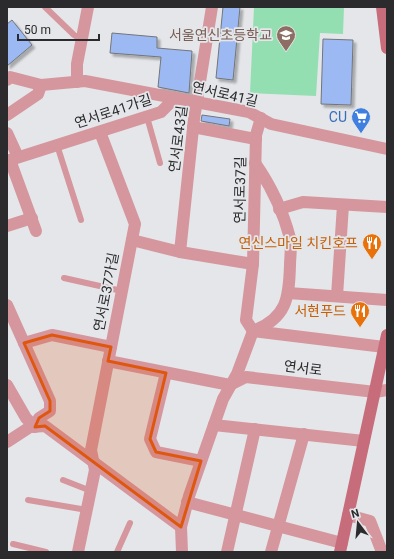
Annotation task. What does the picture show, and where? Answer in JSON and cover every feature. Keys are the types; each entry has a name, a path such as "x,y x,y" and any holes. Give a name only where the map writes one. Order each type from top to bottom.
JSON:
{"main road":[{"path":"382,7 387,48"},
{"path":"341,548 364,441 381,391 386,341"}],"street":[{"path":"77,82 77,64 88,7"},
{"name":"연서로43길","path":"180,252 193,127 212,7"},
{"name":"연서로41길","path":"7,80 10,77 41,85 85,81 249,112 271,124 387,149"},
{"path":"7,115 38,94 41,85"},
{"name":"연서로41가길","path":"12,159 161,112 174,99"},
{"name":"연서로37길","path":"253,331 246,320 253,264 256,138 261,118"},
{"path":"193,127 256,138"},
{"name":"연서로37가길","path":"78,552 96,470 91,450 135,224 100,132"},
{"path":"7,133 12,159 36,231"},
{"path":"182,552 181,527 187,502 223,399 237,374 253,331 265,326 286,304 288,293 290,239 272,188 255,163"},
{"path":"279,209 303,202 387,207"},
{"path":"336,296 343,205"},
{"path":"7,226 32,218"},
{"path":"132,240 180,252 253,264"},
{"path":"288,293 387,300"},
{"path":"7,305 50,401 50,411 39,418 35,427"},
{"path":"253,331 386,341"},
{"path":"24,343 52,335 111,347"},
{"path":"108,361 230,386"},
{"path":"166,373 150,439 156,452 201,461"},
{"name":"연서로","path":"230,386 246,377 381,391"},
{"path":"7,385 26,418 35,427"},
{"path":"214,425 364,441"},
{"path":"7,442 30,427 45,426 94,464 181,527"},
{"path":"227,552 255,429"},
{"path":"271,552 304,434"},
{"path":"187,502 279,526 341,548"},
{"path":"348,515 370,521 382,552"}],"lane":[{"path":"46,7 74,36 82,40"},
{"path":"147,117 160,163"},
{"path":"57,145 81,220"},
{"path":"64,278 122,291"},
{"path":"63,480 91,491"},
{"path":"28,500 87,510"},
{"path":"117,552 130,523"},
{"path":"13,544 46,552"}],"highlighted area":[{"path":"52,335 111,347 108,361 166,373 150,439 156,452 201,461 181,527 45,426 35,427 39,418 50,411 50,401 24,343"}],"green space":[{"path":"254,7 344,7 343,34 320,33 316,96 250,93"}],"building":[{"path":"223,7 240,7 233,80 216,78"},
{"path":"12,20 32,45 7,66 7,24"},
{"path":"112,33 157,37 157,48 192,51 189,93 158,87 161,57 110,53"},
{"path":"323,39 353,40 351,105 321,104"},
{"path":"202,115 230,119 229,126 201,121"}],"place":[{"name":"서울연신초등학교","path":"286,52"},
{"name":"CU","path":"361,134"},
{"name":"연신스마일 치킨호프","path":"372,260"},
{"name":"서현푸드","path":"360,328"}]}
